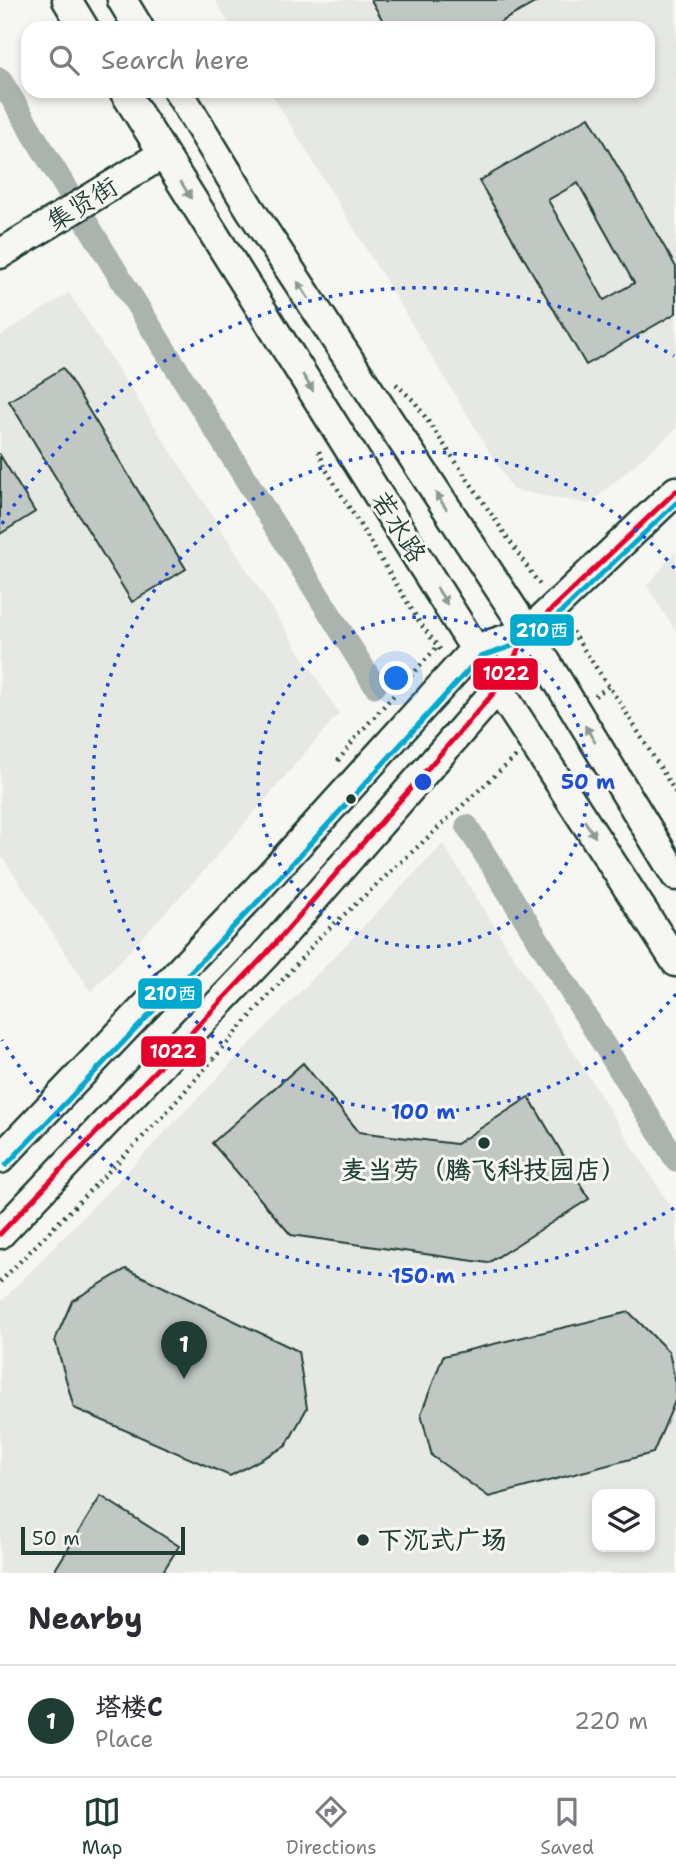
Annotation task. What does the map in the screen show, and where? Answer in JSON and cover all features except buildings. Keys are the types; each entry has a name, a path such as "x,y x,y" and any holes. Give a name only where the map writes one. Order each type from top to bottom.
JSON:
{"main road":[{"path":"66,0 80,21"},
{"path":"122,0 135,21"},
{"name":"若水路","path":"128,98 498,688 676,962"},
{"name":"若水路","path":"182,98 250,209 528,632 676,876"},
{"name":"集贤街","path":"0,254 163,154"},
{"path":"0,1234 266,954 498,688 528,632 676,491"},
{"path":"0,1159 255,892 475,649 528,632"}],"path":[{"path":"390,379 415,402 622,706 676,793"},
{"path":"0,1282 165,1114 320,937 523,750"}],"shaded area":[{"path":"215,0 676,0 676,429 589,504 513,490 274,98 655,98 655,21 228,21"},
{"path":"69,293 339,713 212,862 91,992 0,853 0,336"},
{"path":"676,551 676,632 647,586"},
{"path":"443,844 676,1216 676,1573 0,1573 0,1303"}],"waterway":[{"path":"0,79 122,281 375,686"},
{"path":"467,826 676,1160"}],"transit line":[{"name":"1022","path":"0,1234 266,954 498,688 528,632 676,491"},
{"name":"210西","path":"6,1165 261,898 480,657 533,639 676,503"}],"place":[{"name":"麦当劳（腾飞科技园店）","path":"484,1143"},
{"name":"塔楼C","path":"184,1379"},
{"name":"下沉式广场","path":"363,1540"}]}
